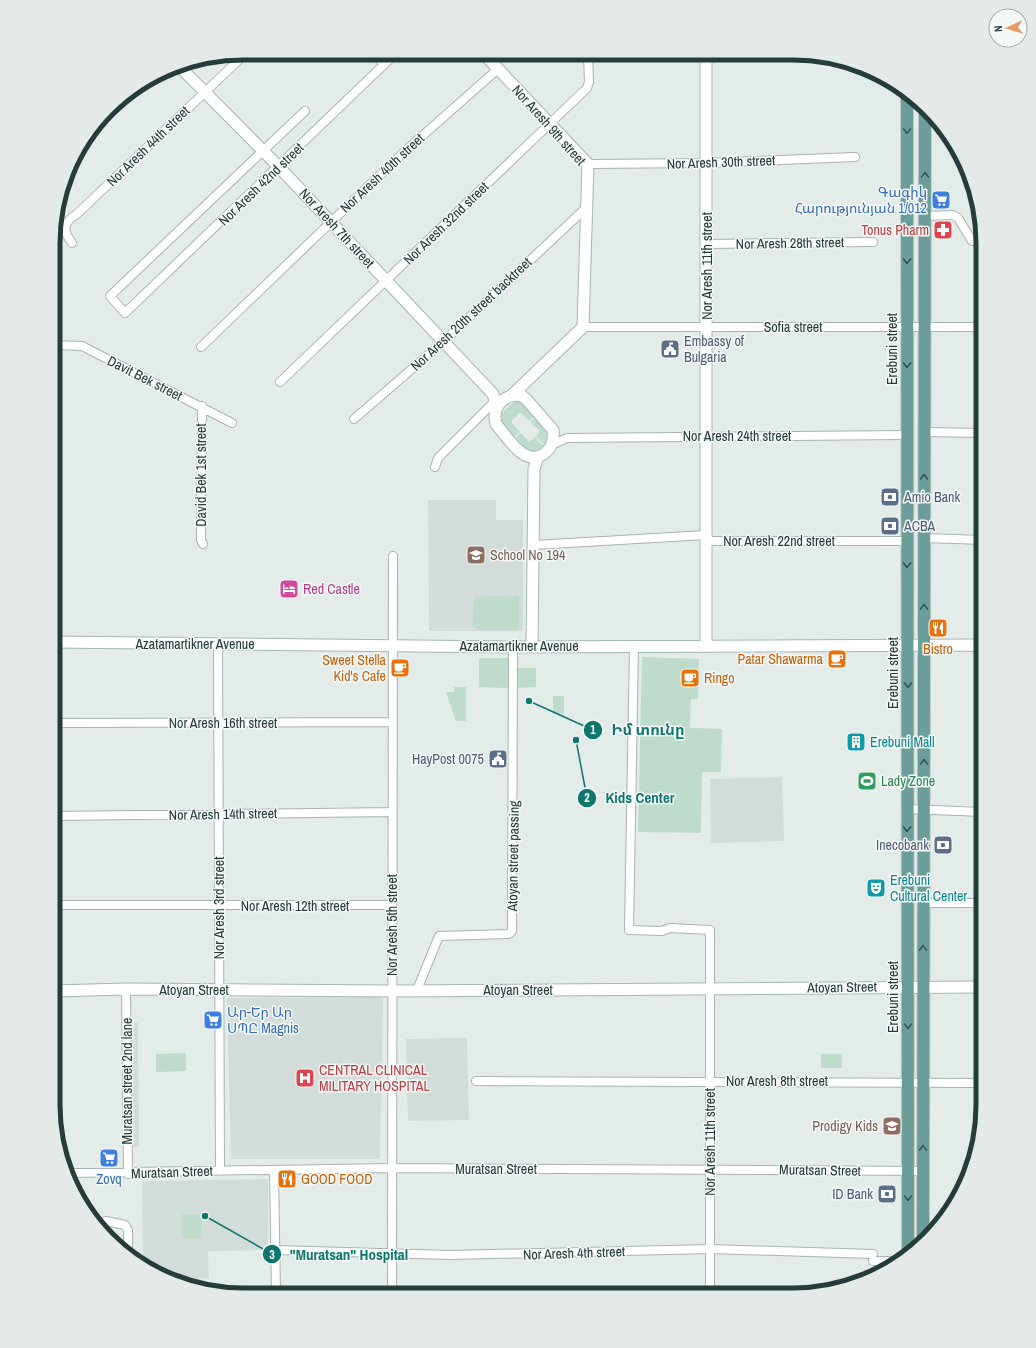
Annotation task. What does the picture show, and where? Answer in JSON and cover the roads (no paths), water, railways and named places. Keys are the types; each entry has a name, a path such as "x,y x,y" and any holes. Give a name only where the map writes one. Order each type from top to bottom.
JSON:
{"main road":[{"name":"Erebuni street","path":"907,100 908,1247"},
{"path":"923,1233 925,117"}],"street":[{"name":"Nor Aresh 44th street","path":"72,243 68,238 65,225 68,219 76,214 238,60"},
{"path":"380,60 384,66"},
{"name":"Nor Aresh 42nd street","path":"263,150 110,296 125,313 390,60"},
{"name":"Nor Aresh 9th street","path":"490,60 588,164 583,326"},
{"name":"Nor Aresh 32nd street","path":"280,382 550,124 588,85 588,60"},
{"name":"Nor Aresh 11th street","path":"706,60 706,646"},
{"name":"Nor Aresh 40th street","path":"200,347 330,220 498,69"},
{"name":"Nor Aresh 7th street","path":"183,71 263,150 443,342 500,399"},
{"path":"263,150 305,112"},
{"name":"Nor Aresh 30th street","path":"588,164 707,163 855,158"},
{"name":"Nor Aresh 20th street backtreet","path":"354,419 443,342 587,207"},
{"path":"925,216 953,216 958,218 972,241 976,241"},
{"name":"Nor Aresh 28th street","path":"707,244 873,242"},
{"path":"435,467 438,458 500,399 523,385 583,326"},
{"name":"Sofia street","path":"583,326 924,326"},
{"path":"924,326 976,327"},
{"name":"Davit Bek street","path":"60,344 82,346 202,406 232,423"},
{"path":"523,385 524,397 553,430 567,438"},
{"path":"500,399 524,397"},
{"path":"500,399 495,418 496,424 526,456 534,469"},
{"name":"David Bek 1st street","path":"202,406 201,540 203,544"},
{"path":"532,646 534,469 538,457 552,445 554,437 553,430"},
{"path":"924,432 976,433"},
{"name":"Nor Aresh 24th street","path":"552,445 567,438 706,435 907,435"},
{"path":"526,456 538,457"},
{"name":"Nor Aresh 22nd street","path":"534,544 706,535 710,541 908,541"},
{"path":"924,538 976,540"},
{"name":"Nor Aresh 5th street","path":"392,1288 393,556"},
{"name":"Azatamartikner Avenue","path":"60,642 513,647 634,645 976,646"},
{"name":"Nor Aresh 3rd street","path":"218,644 220,1171"},
{"name":"Nor Aresh 11th street","path":"634,645 629,930 662,931 670,928 710,930 710,1288"},
{"name":"Atoyan street passing","path":"417,990 439,936 509,934 512,931 513,647"},
{"name":"Nor Aresh 16th street","path":"60,723 392,722"},
{"path":"908,809 976,812"},
{"name":"Nor Aresh 14th street","path":"60,816 392,812"},
{"path":"923,903 976,903"},
{"name":"Nor Aresh 12th street","path":"60,905 392,905"},
{"name":"Atoyan Street","path":"60,991 126,989 392,991 710,990 976,987"},
{"name":"Muratsan street 2nd lane","path":"126,989 128,1174"},
{"name":"Nor Aresh 8th street","path":"476,1081 976,1083"},
{"name":"Muratsan Street","path":"74,1174 392,1168 923,1171"},
{"path":"274,1170 276,1288"},
{"path":"106,1221 125,1224 128,1230 128,1247"},
{"name":"Nor Aresh 4th street","path":"275,1250 392,1252 435,1255 510,1255 710,1249 890,1260"}],"place":[{"name":"Գագիկ Հարությունյան 1/012","path":"941,200"},
{"name":"Tonus Pharm","path":"943,230"},
{"name":"Embassy of Bulgaria","path":"670,349"},
{"name":"Amio Bank","path":"890,497"},
{"name":"ACBA","path":"890,526"},
{"name":"School No 194","path":"476,555"},
{"name":"Red Castle","path":"289,589"},
{"name":"Bistro","path":"938,628"},
{"name":"Patar Shawarma","path":"837,659"},
{"name":"Sweet Stella Kid's Cafe","path":"400,668"},
{"name":"Ringo","path":"690,678"},
{"name":"Իմ տունը","path":"529,701"},
{"name":"Kids Center","path":"576,740"},
{"name":"Erebuni Mall","path":"856,742"},
{"name":"HayPost 0075","path":"498,759"},
{"name":"Lady Zone","path":"867,781"},
{"name":"Inecobank","path":"943,845"},
{"name":"Erebuni Cultural Center","path":"876,888"},
{"name":"Ար-Եր Ար ՍՊԸ Magnis","path":"213,1020"},
{"name":"CENTRAL CLINICAL MILITARY HOSPITAL","path":"305,1078"},
{"name":"Prodigy Kids","path":"892,1126"},
{"name":"Zovq","path":"109,1158"},
{"name":"GOOD FOOD","path":"287,1179"},
{"name":"ID Bank","path":"887,1194"},
{"name":"\"Muratsan\" Hospital","path":"205,1216"}]}
